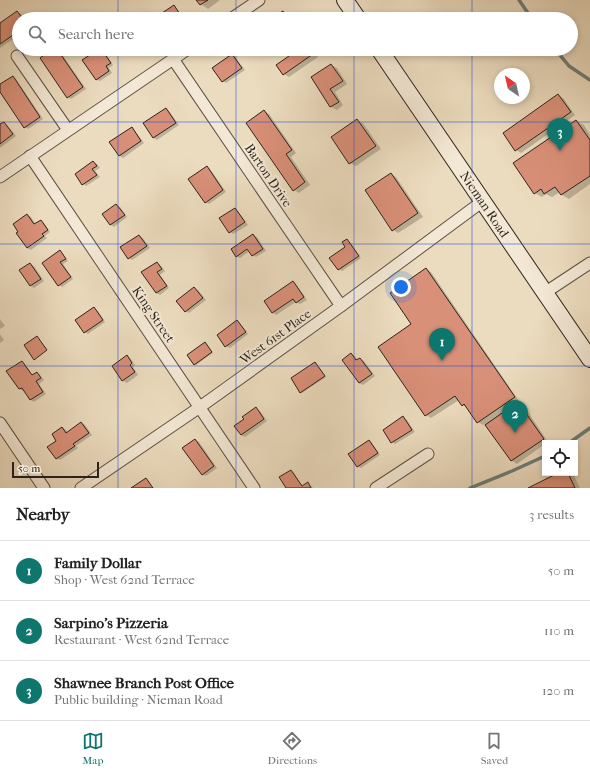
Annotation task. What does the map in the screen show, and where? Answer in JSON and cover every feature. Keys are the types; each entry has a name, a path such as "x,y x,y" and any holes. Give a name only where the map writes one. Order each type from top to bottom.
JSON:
{"main road":[{"path":"345,0 353,12"},
{"name":"Nieman Road","path":"384,56 590,358"}],"street":[{"path":"241,12 258,0"},
{"path":"17,56 68,130"},
{"path":"0,177 178,56"},
{"name":"Barton Drive","path":"173,59 341,306"},
{"name":"King Street","path":"30,156 254,488"},
{"name":"West 61st Place","path":"81,488 200,407 483,202"},
{"path":"546,292 590,263"},
{"path":"0,423 44,488"},
{"path":"376,488 428,454"}],"building":[{"path":"196,0 208,0 200,5"},
{"path":"174,5 178,12 164,12"},
{"path":"12,15 12,36 0,44 0,23"},
{"path":"43,56 62,56 83,87 67,98 40,58"},
{"path":"88,56 106,56 111,63 106,66 109,71 96,80 82,60"},
{"path":"229,56 233,56 242,68 222,82 212,68"},
{"path":"289,56 310,56 283,75 276,65"},
{"path":"331,64 343,81 330,89 339,102 330,107 311,77"},
{"path":"13,76 40,117 24,128 0,92 0,84"},
{"path":"558,94 571,112 515,151 503,133"},
{"path":"166,108 176,123 153,138 143,123"},
{"path":"264,110 292,150 286,154 305,182 293,191 246,123"},
{"path":"357,119 376,146 349,164 331,137"},
{"path":"576,120 590,140 590,176 561,195 555,187 544,194 541,189 534,194 513,163"},
{"path":"4,122 13,134 0,144 0,124"},
{"path":"132,127 141,141 119,156 109,142"},
{"path":"93,161 97,166 92,169 97,175 82,185 75,174"},
{"path":"207,166 223,190 205,203 188,179"},
{"path":"391,173 418,213 392,231 365,190"},
{"path":"116,204 125,215 110,225 102,214"},
{"path":"235,208 245,222 229,233 219,218"},
{"path":"27,214 34,224 41,220 48,230 42,234 44,236 27,248 16,233 18,232 13,224"},
{"path":"253,234 263,249 252,256 247,249 236,257 231,249"},
{"path":"139,235 147,246 128,259 120,247"},
{"path":"347,239 359,256 338,270 329,258 345,247 342,242"},
{"path":"60,250 66,259 60,262 71,277 58,286 42,263"},
{"path":"157,262 162,269 157,272 167,286 156,293 141,272"},
{"path":"30,263 41,279 30,286 19,270"},
{"path":"426,268 515,397 477,423 464,404 462,406 455,396 425,416 378,347 411,324 390,293"},
{"path":"293,281 304,297 296,303 293,299 272,313 264,301"},
{"path":"194,287 203,298 185,312 176,301"},
{"path":"94,307 103,320 84,333 75,320"},
{"path":"237,320 246,332 225,347 217,335"},
{"path":"37,336 47,350 34,360 24,345"},
{"path":"205,342 212,352 194,365 187,355"},
{"path":"351,353 356,360 360,358 372,374 359,383 342,360"},
{"path":"127,355 132,363 130,365 135,372 122,381 112,366"},
{"path":"22,361 32,375 37,372 41,378 36,381 43,392 30,400 22,388 19,389 6,371"},
{"path":"315,362 325,376 300,393 291,378"},
{"path":"518,402 544,439 511,461 485,425"},
{"path":"256,407 264,419 241,435 234,426 244,419 242,417"},
{"path":"403,416 412,430 391,443 383,430"},
{"path":"81,422 89,433 73,444 75,446 56,459 47,447 56,441 52,434 62,427 66,433"},
{"path":"195,439 214,466 202,475 182,448"},
{"path":"369,440 378,453 357,467 348,454"},
{"path":"291,470 302,486 308,482 311,488 286,488 279,477"},
{"path":"552,476 569,476 575,488 528,488"},
{"path":"146,478 153,488 131,488"}],"waterway":[{"path":"519,0 527,12"},
{"path":"561,56 569,66 590,80"},
{"path":"573,440 590,428"},
{"path":"470,488 542,457"}],"place":[{"name":"Shawnee Branch Post Office","path":"560,151"},
{"name":"Family Dollar","path":"442,361"},
{"name":"Sarpino's Pizzeria","path":"515,433"}]}
